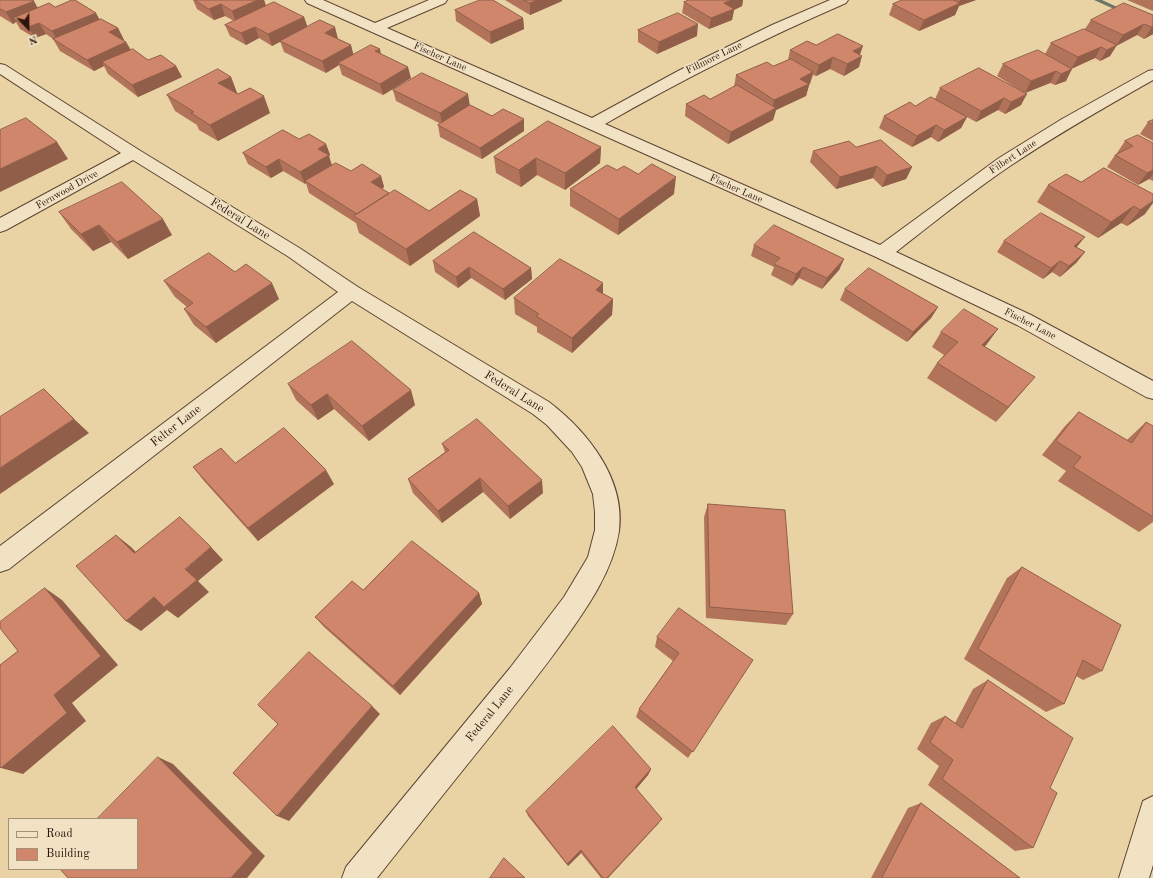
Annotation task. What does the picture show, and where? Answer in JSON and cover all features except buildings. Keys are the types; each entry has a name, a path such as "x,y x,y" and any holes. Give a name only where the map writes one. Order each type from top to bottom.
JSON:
{"street":[{"name":"Fischer Lane","path":"312,0 882,253 1024,320 1153,391"},
{"path":"375,28 440,0"},
{"name":"Fillmore Lane","path":"592,124 691,69 752,39 841,0"},
{"name":"Federal Lane","path":"0,68 133,153 295,253 351,292 541,408 561,423 583,449 598,477 606,502 607,528 605,540 581,595 529,665 357,878"},
{"name":"Filbert Lane","path":"882,253 963,191 1007,161 1052,132 1153,74"},
{"name":"Fernwood Drive","path":"0,226 133,153"},
{"name":"Felter Lane","path":"0,561 351,292"},
{"path":"1134,878 1153,811"}],"waterway":[{"path":"1097,0 1125,12"}]}
